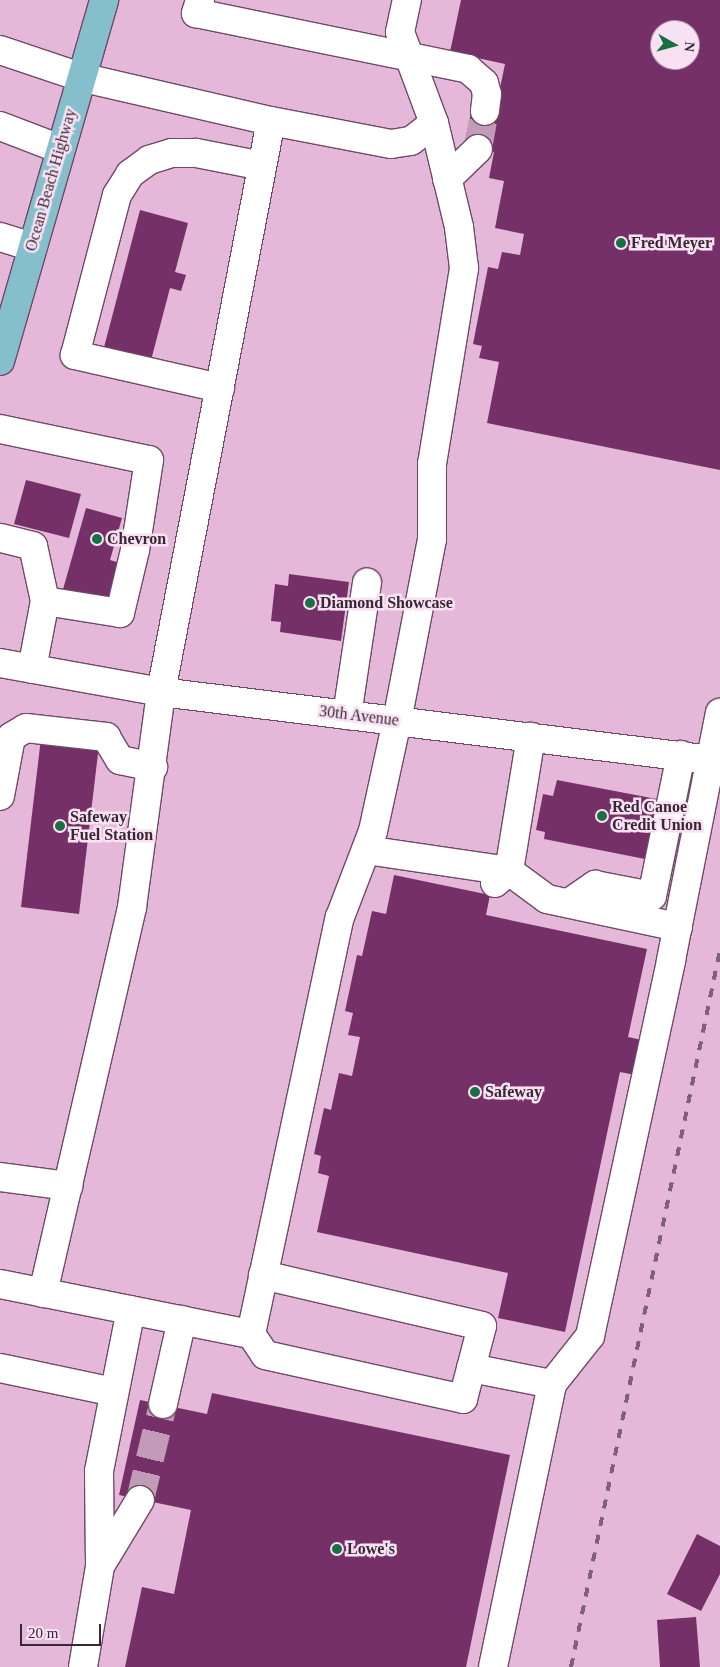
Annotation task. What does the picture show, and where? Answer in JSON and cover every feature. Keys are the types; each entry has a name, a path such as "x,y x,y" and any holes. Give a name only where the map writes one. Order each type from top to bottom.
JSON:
{"main road":[{"name":"Ocean Beach Highway","path":"0,361 4,330 32,247 104,0"}],"street":[{"path":"200,0 196,13 458,66 477,74 487,94 485,110"},
{"path":"251,1334 340,916 373,831 397,720 432,539 432,464 464,268 459,227 434,123 400,32 406,0"},
{"path":"0,50 80,77 271,121 391,144 411,141 434,123"},
{"path":"43,1293 132,907 153,767 161,692 271,121"},
{"path":"0,126 60,149"},
{"path":"447,179 478,149"},
{"path":"220,388 76,355 117,194 130,174 149,160 172,152 196,153 262,166"},
{"path":"0,237 32,247"},
{"path":"0,429 149,460 135,550 120,613 45,601"},
{"path":"0,538 33,546 45,601 32,669"},
{"path":"347,715 367,582"},
{"name":"30th Avenue","path":"0,663 161,692 702,758"},
{"path":"568,903 595,885 652,896 720,713"},
{"path":"0,796 11,737 26,728 106,737 120,760 153,767"},
{"path":"509,871 531,737"},
{"path":"493,1667 552,1384 590,1336 678,927 702,758"},
{"path":"366,850 509,871 547,899 678,927"},
{"path":"0,1176 68,1186"},
{"path":"0,1284 251,1334 265,1355 463,1400 482,1326 263,1275"},
{"path":"83,1667 100,1566 99,1471 131,1310"},
{"path":"163,1404 182,1320"},
{"path":"0,1368 114,1392"},
{"path":"471,1368 552,1384"},
{"path":"100,1566 140,1500"}],"building":[{"name":"Fred Meyer","path":"461,0 720,0 720,470 487,423 499,362 479,358 482,346 473,344 488,267 498,269 502,252 520,255 524,234 495,228 504,181 489,178 494,152 464,146 472,108 495,112 505,64 450,52"},
{"path":"140,210 188,223 175,272 186,275 181,291 170,288 149,368 102,355"},
{"name":"Chevron","path":"26,480 81,494 69,538 14,524"},
{"name":"Chevron","path":"86,508 122,518 110,560 123,564 111,607 62,593"},
{"name":"Diamond Showcase","path":"289,574 349,582 341,641 280,632 281,622 271,621 275,584 288,586"},
{"name":"Safeway Fuel Station","path":"41,738 99,745 79,914 21,907"},
{"name":"Red Canoe Credit Union","path":"557,780 667,801 655,861 544,839 545,832 536,830 543,794 553,796"},
{"name":"Safeway","path":"394,875 490,895 486,915 647,949 628,1037 642,1040 635,1075 620,1072 565,1332 498,1318 508,1273 317,1232 329,1176 318,1173 321,1156 314,1154 324,1108 331,1110 339,1073 352,1076 360,1037 348,1035 353,1013 345,1011 357,955 362,956 372,911 386,914"},
{"name":"Lowe's","path":"212,1393 510,1455 466,1667 125,1667 142,1587 174,1594 191,1510 119,1495 140,1400 207,1414"},
{"path":"697,1534 720,1546 720,1574 701,1611 667,1594"},
{"path":"696,1617 700,1667 660,1667 657,1620"}],"tunnel":[{"path":"478,149 485,111"},
{"path":"140,1500 163,1404"}],"railway":[{"path":"571,1667 720,950"}],"place":[{"name":"Fred Meyer","path":"621,243"},
{"name":"Chevron","path":"97,539"},
{"name":"Diamond Showcase","path":"310,603"},
{"name":"Red Canoe Credit Union","path":"602,816"},
{"name":"Safeway Fuel Station","path":"60,826"},
{"name":"Safeway","path":"475,1092"},
{"name":"Lowe's","path":"337,1549"}]}
